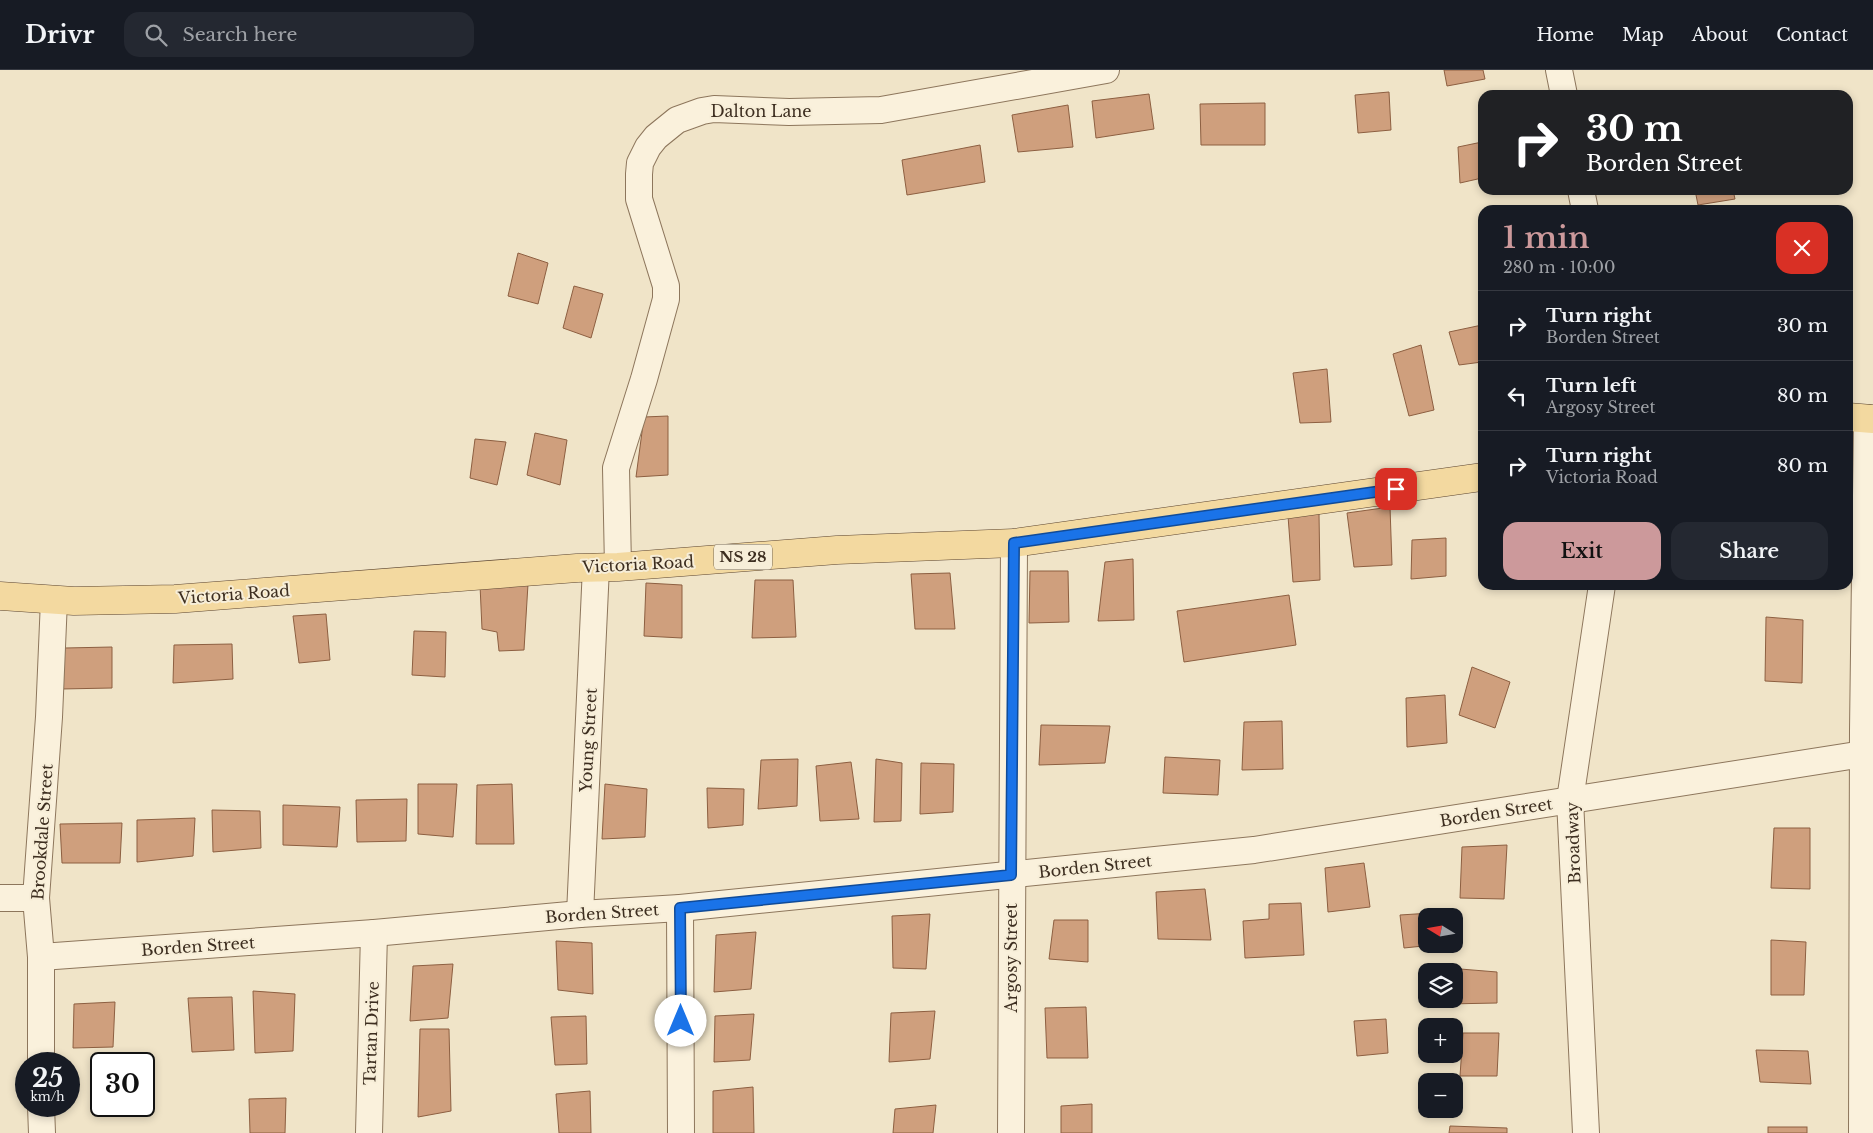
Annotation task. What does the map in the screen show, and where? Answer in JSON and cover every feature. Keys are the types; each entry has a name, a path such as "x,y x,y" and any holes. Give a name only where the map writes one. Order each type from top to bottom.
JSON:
{"main road":[{"name":"Victoria Road","path":"0,596 54,600 175,599 837,550 1014,543 1478,478"}],"street":[{"name":"Dalton Lane","path":"607,567 616,468 644,379 666,298 666,286 639,199 640,163 648,147 656,137 677,120 702,111 714,109 789,112 880,110 1106,70"},
{"path":"1559,70 1563,90"},
{"path":"1862,418 1868,756 1862,1133"},
{"name":"Argosy Street","path":"1011,1133 1014,543"},
{"name":"Young Street","path":"580,914 607,567"},
{"name":"Broadway","path":"1586,1133 1570,800 1601,590"},
{"name":"Brookdale Street","path":"41,1052 41,957 36,898 49,717 54,600"},
{"name":"Borden Street","path":"41,957 374,933 580,914 680,908 1254,850 1570,800 1868,756"},
{"path":"0,898 36,898"},
{"path":"680,908 681,1133"},
{"name":"Tartan Drive","path":"368,1133 374,933"},
{"path":"41,1117 42,1133"}],"building":[{"path":"1444,70 1483,70 1485,79 1447,86"},
{"path":"1389,92 1391,130 1358,133 1355,95"},
{"path":"1149,94 1154,129 1096,138 1092,101"},
{"path":"1265,103 1265,145 1201,145 1200,104"},
{"path":"1068,105 1073,147 1018,152 1012,115"},
{"path":"1478,143 1478,179 1460,183 1458,147"},
{"path":"980,145 985,182 907,195 902,160"},
{"path":"1696,195 1734,195 1735,199 1698,205"},
{"path":"518,253 548,263 538,304 508,296"},
{"path":"574,286 603,294 591,338 563,328"},
{"path":"1478,326 1478,363 1459,365 1449,332"},
{"path":"1421,345 1434,410 1409,416 1393,354"},
{"path":"1327,369 1331,422 1300,423 1293,373"},
{"path":"668,416 668,475 636,477 644,417"},
{"path":"535,433 567,440 560,485 527,475"},
{"path":"475,439 506,442 497,485 470,478"},
{"path":"1390,507 1392,565 1354,567 1347,513"},
{"path":"1319,513 1320,580 1293,582 1288,516"},
{"path":"1446,538 1446,576 1411,579 1412,540"},
{"path":"1133,559 1134,620 1098,621 1105,562"},
{"path":"1030,571 1068,571 1069,622 1029,623"},
{"path":"950,573 955,629 915,629 911,574"},
{"path":"755,580 793,580 796,637 752,638"},
{"path":"646,583 682,585 682,638 644,636"},
{"path":"528,584 524,650 499,651 497,632 482,629 480,585"},
{"path":"1289,595 1296,645 1184,662 1177,611"},
{"path":"326,614 330,660 299,663 293,616"},
{"path":"1766,617 1803,620 1802,683 1765,681"},
{"path":"414,631 446,632 445,677 412,675"},
{"path":"232,644 233,679 173,683 174,645"},
{"path":"112,647 112,688 61,689 65,648"},
{"path":"1472,667 1510,682 1495,728 1459,715"},
{"path":"1445,695 1447,743 1407,747 1406,698"},
{"path":"1282,721 1283,769 1242,770 1244,722"},
{"path":"1041,725 1110,726 1105,763 1039,765"},
{"path":"1165,757 1220,760 1218,795 1163,793"},
{"path":"798,759 797,806 758,809 761,760"},
{"path":"876,759 902,763 901,821 874,822"},
{"path":"851,762 859,819 820,821 816,766"},
{"path":"921,763 954,764 953,812 920,814"},
{"path":"418,784 457,784 453,837 418,834"},
{"path":"512,784 514,844 476,844 477,785"},
{"path":"605,784 647,789 645,837 602,839"},
{"path":"707,788 744,789 743,825 708,828"},
{"path":"407,799 406,841 357,842 356,800"},
{"path":"283,805 340,807 337,847 283,845"},
{"path":"212,810 260,811 261,848 213,852"},
{"path":"195,818 193,856 137,862 137,820"},
{"path":"122,823 120,863 62,863 60,824"},
{"path":"1774,828 1810,828 1810,889 1771,888"},
{"path":"1507,845 1504,899 1460,898 1462,847"},
{"path":"1364,863 1370,907 1328,912 1325,868"},
{"path":"1205,889 1211,940 1158,939 1156,892"},
{"path":"1301,903 1304,955 1245,958 1243,921 1269,919 1269,904"},
{"path":"930,914 926,969 893,968 892,916"},
{"path":"1418,914 1418,947 1404,948 1400,915"},
{"path":"1054,920 1088,920 1088,962 1049,959"},
{"path":"756,932 751,989 714,992 716,935"},
{"path":"1771,940 1806,942 1804,995 1771,995"},
{"path":"556,941 592,943 593,994 558,990"},
{"path":"453,964 448,1018 410,1021 413,966"},
{"path":"1463,969 1497,972 1497,1003 1463,1004"},
{"path":"253,991 295,994 293,1051 255,1053"},
{"path":"232,997 234,1050 192,1052 188,998"},
{"path":"115,1002 113,1047 73,1048 74,1004"},
{"path":"1086,1007 1088,1058 1047,1058 1045,1008"},
{"path":"935,1011 930,1059 889,1062 891,1013"},
{"path":"754,1014 750,1060 714,1062 715,1016"},
{"path":"586,1016 587,1064 555,1065 551,1017"},
{"path":"1386,1019 1388,1053 1357,1056 1354,1021"},
{"path":"420,1029 449,1029 451,1111 418,1117"},
{"path":"1463,1033 1499,1033 1497,1076 1463,1076 1463,1073 1460,1073 1461,1063 1463,1063"},
{"path":"1756,1050 1808,1051 1811,1084 1760,1082"},
{"path":"753,1087 754,1133 713,1133 713,1091"},
{"path":"590,1091 591,1133 559,1133 556,1094"},
{"path":"286,1098 285,1133 250,1133 249,1099"},
{"path":"1092,1104 1092,1133 1061,1133 1061,1106"},
{"path":"936,1105 933,1133 893,1133 895,1109"},
{"path":"1450,1126 1507,1128 1507,1133 1449,1133"},
{"path":"1768,1127 1807,1127 1807,1133 1768,1133"}],"route":[{"path":"681,1021 680,908 1011,875 1014,543 1396,489"}]}
